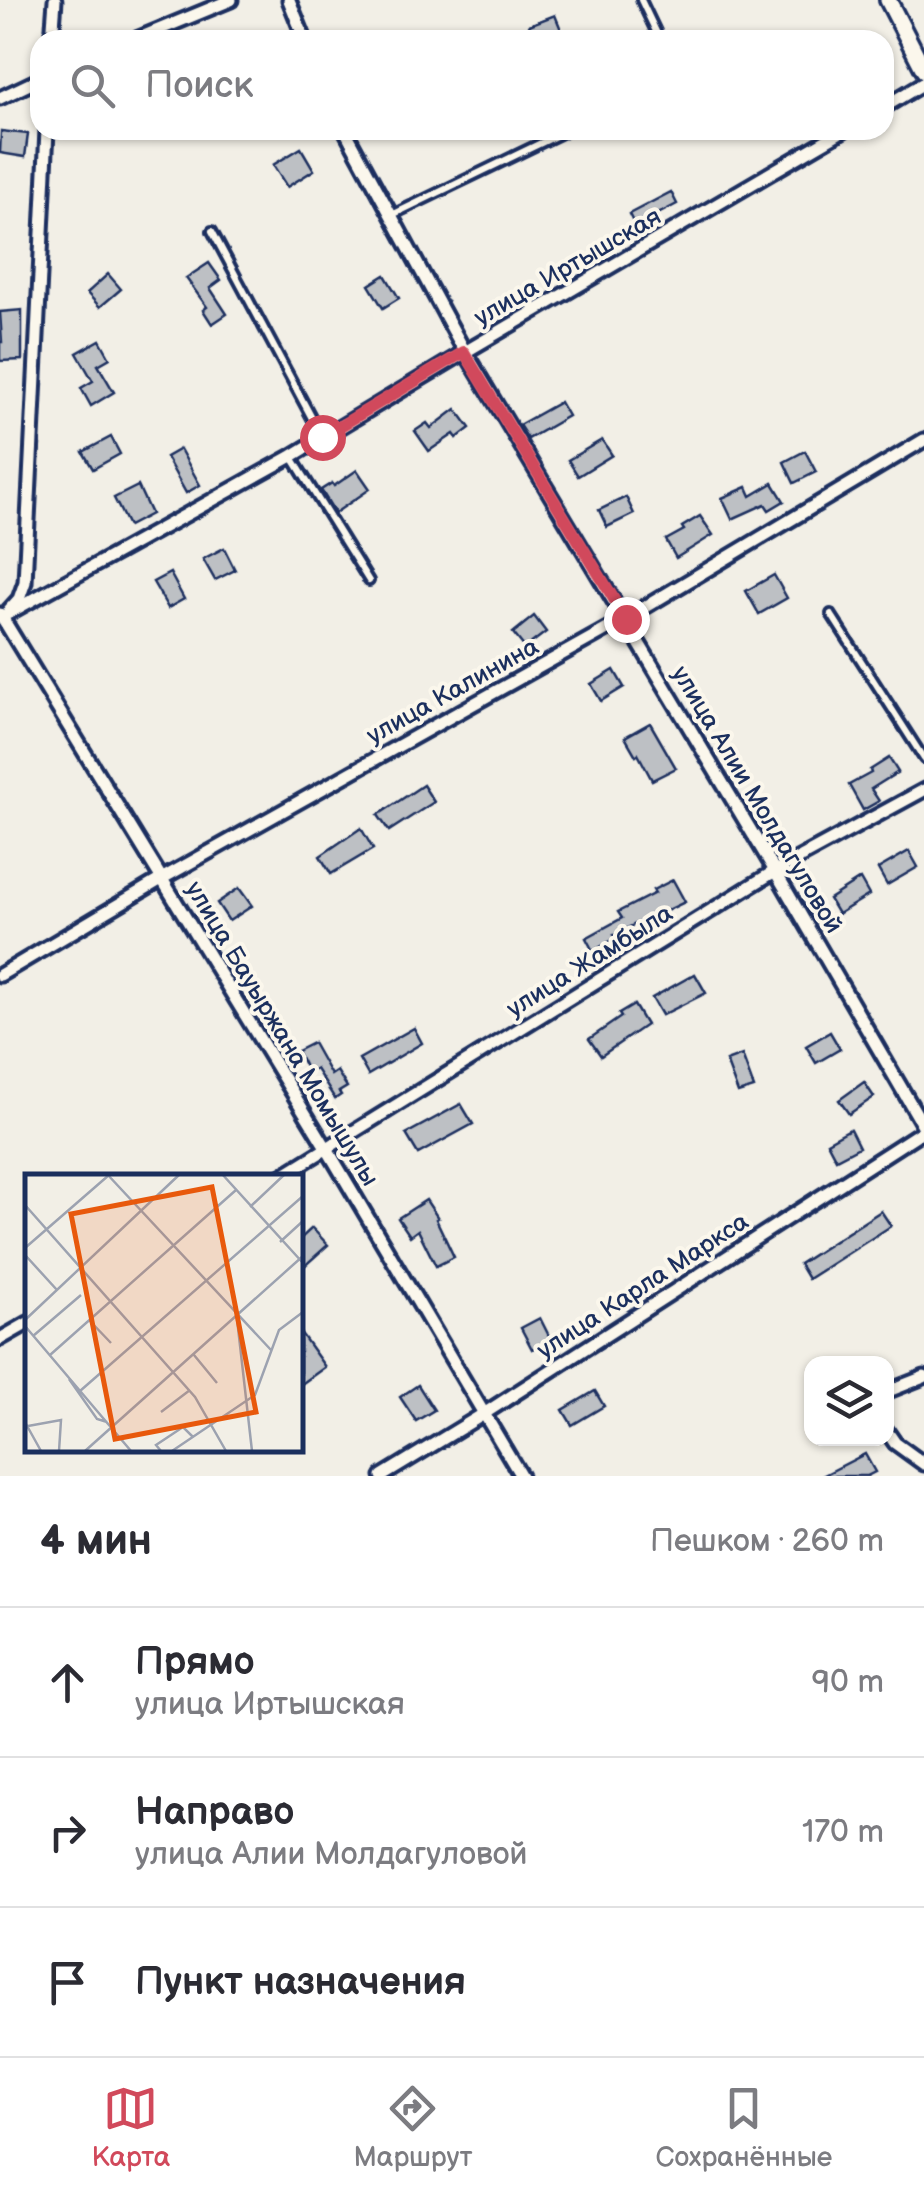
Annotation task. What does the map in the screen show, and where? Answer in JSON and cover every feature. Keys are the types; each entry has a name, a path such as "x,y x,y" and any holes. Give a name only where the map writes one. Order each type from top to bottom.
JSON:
{"street":[{"path":"53,30 55,0"},
{"path":"158,30 230,0"},
{"path":"289,0 301,30"},
{"path":"888,0 924,70"},
{"path":"0,98 30,84"},
{"path":"894,101 924,84"},
{"path":"1,616 19,599 25,582 47,140"},
{"name":"улица Алии Молдагуловой","path":"351,140 464,352 776,871 924,1128"},
{"name":"улица Иртышская","path":"1,616 292,456 827,140"},
{"name":"улица Калинина","path":"0,974 626,619 924,440"},
{"name":"улица Бауыржана Момышулы","path":"1,616 328,1149 520,1476"},
{"name":"улица Жамбыла","path":"285,1174 776,871 924,790"},
{"name":"улица Карла Маркса","path":"382,1476 924,1128"},
{"path":"0,1339 25,1325"},
{"path":"894,1389 924,1376"},
{"path":"894,1442 924,1464"}],"lane":[{"path":"641,0 655,30"},
{"path":"391,216 547,140"},
{"path":"212,231 322,437"},
{"path":"292,456 369,581"},
{"path":"831,614 924,759"}],"building":[{"path":"555,15 561,30 531,30 529,25"},
{"path":"1,131 28,134 25,157 0,153"},
{"path":"301,148 314,170 287,187 273,165"},
{"path":"671,192 677,204 635,226 629,214"},
{"path":"209,263 221,280 210,288 227,314 212,324 203,310 207,307 186,278"},
{"path":"108,274 121,289 100,307 87,293"},
{"path":"385,275 399,298 383,308 369,285"},
{"path":"22,310 22,360 0,361 0,312"},
{"path":"100,340 110,358 98,365 114,392 91,406 81,388 93,381 77,353"},
{"path":"560,402 568,416 528,439 519,425"},
{"path":"456,409 470,428 429,451 415,431 427,423 431,428"},
{"path":"111,437 120,454 93,469 83,452"},
{"path":"602,440 612,455 578,476 568,460"},
{"path":"180,449 200,485 186,493 166,457"},
{"path":"805,451 816,472 794,483 784,462"},
{"path":"357,470 370,489 335,513 321,490"},
{"path":"773,483 784,501 769,510 765,504 732,519 722,498 747,487 751,496"},
{"path":"138,486 151,514 128,526 114,498"},
{"path":"626,497 634,514 607,527 599,510"},
{"path":"700,516 713,535 676,558 666,540"},
{"path":"224,548 235,570 215,580 203,559"},
{"path":"170,573 184,599 168,608 153,582"},
{"path":"774,575 787,598 759,614 746,591"},
{"path":"534,616 546,632 525,648 513,633"},
{"path":"614,670 624,687 601,701 591,684"},
{"path":"650,723 676,768 652,780 625,737"},
{"path":"889,758 898,772 871,789 879,801 863,810 849,785"},
{"path":"423,785 434,802 389,831 378,815"},
{"path":"361,828 373,849 331,874 320,856"},
{"path":"909,851 918,867 887,885 878,869"},
{"path":"860,879 869,895 838,914 829,899"},
{"path":"673,880 685,902 614,935 616,938 593,951 586,938 622,918 618,912"},
{"path":"239,888 252,906 229,921 217,903"},
{"path":"695,974 706,993 662,1015 652,998"},
{"path":"634,1005 646,1025 601,1056 589,1039"},
{"path":"414,1028 422,1043 368,1075 359,1059"},
{"path":"830,1032 840,1049 816,1063 806,1046"},
{"path":"313,1043 331,1075 337,1071 347,1087 335,1099 316,1069 308,1073 297,1051"},
{"path":"742,1055 754,1088 738,1093 726,1061"},
{"path":"864,1082 874,1097 849,1114 839,1100"},
{"path":"461,1104 473,1124 418,1154 406,1134"},
{"path":"850,1129 859,1147 836,1159 827,1142"},
{"path":"426,1200 454,1257 436,1266 418,1230 410,1236 398,1218"},
{"path":"881,1211 891,1226 808,1279 799,1264"},
{"path":"312,1228 328,1245 302,1268 302,1237"},
{"path":"540,1318 551,1340 532,1349 521,1328"},
{"path":"302,1335 325,1367 302,1384"},
{"path":"418,1385 434,1410 416,1421 400,1397"},
{"path":"595,1391 604,1406 572,1425 563,1410"},
{"path":"865,1454 875,1472 867,1476 822,1476"}],"route":[{"path":"322,437 464,352 626,619"}]}
